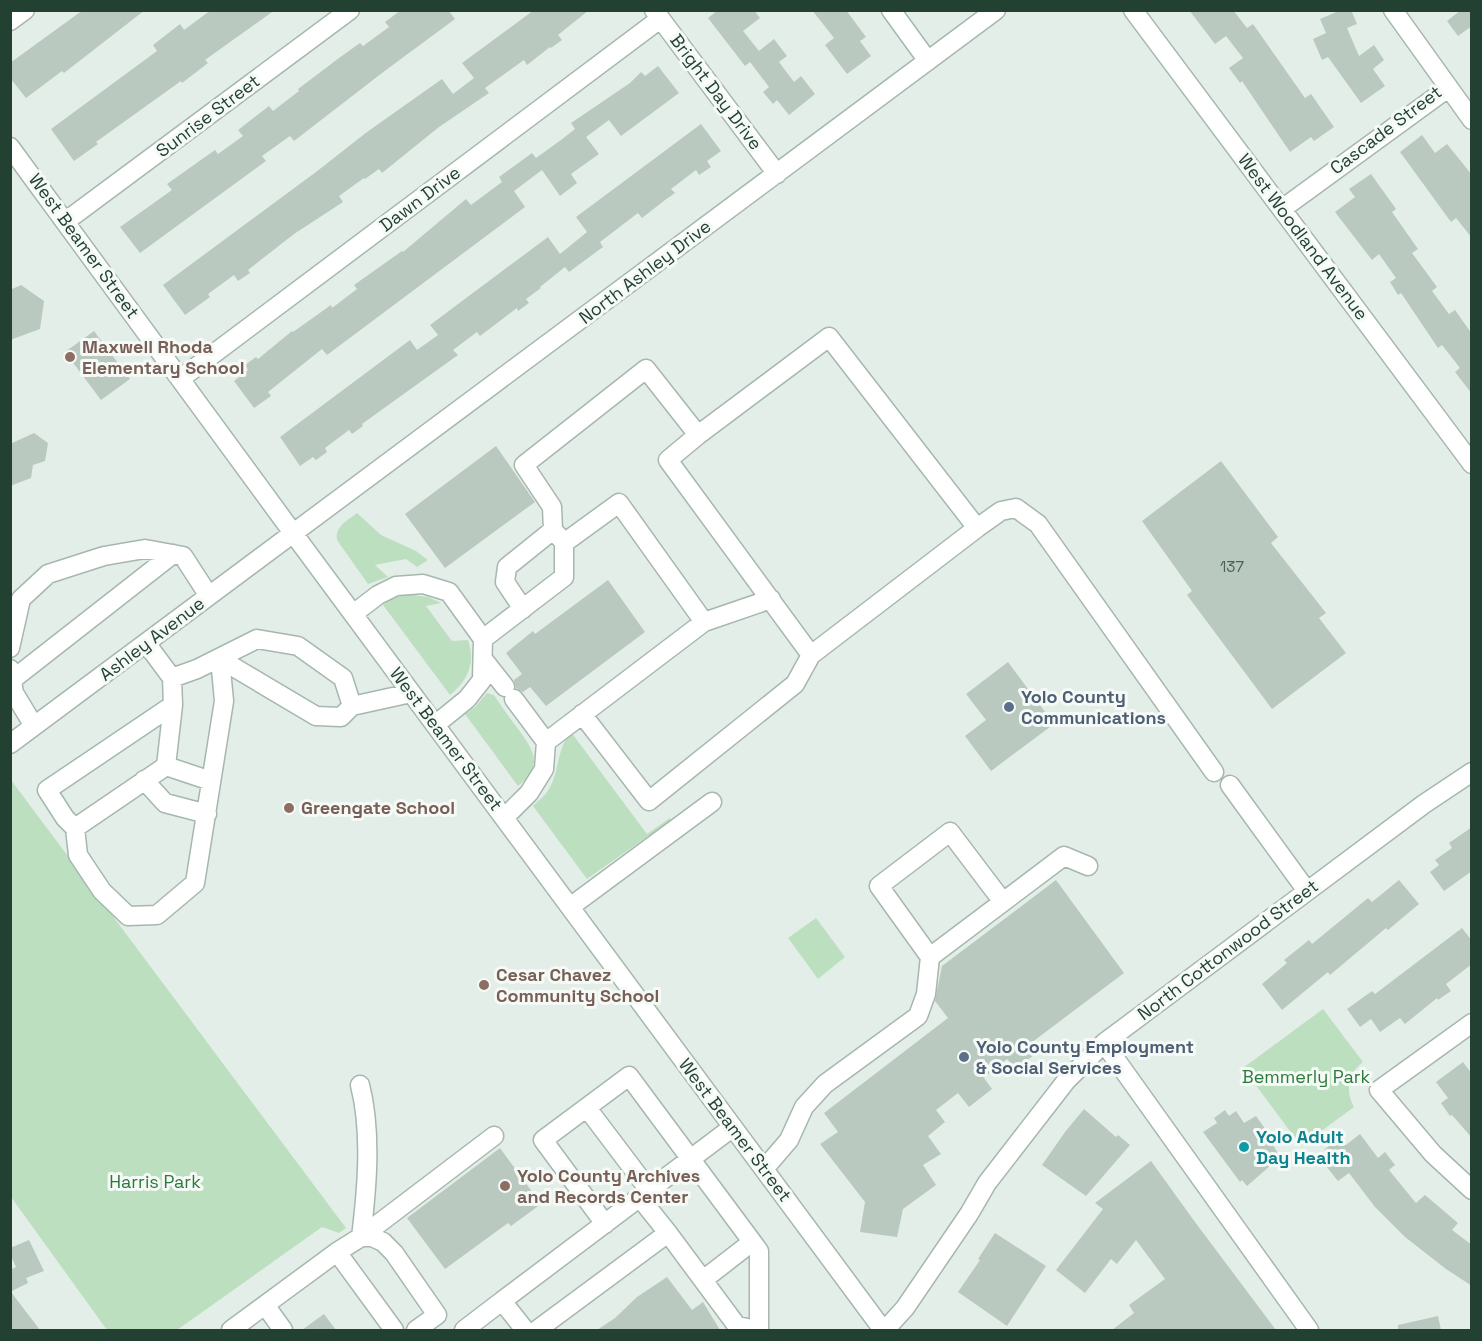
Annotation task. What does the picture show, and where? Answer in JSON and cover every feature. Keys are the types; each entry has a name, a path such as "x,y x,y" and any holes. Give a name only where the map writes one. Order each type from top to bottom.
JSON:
{"street":[{"path":"10,21 25,10"},
{"name":"Sunrise Street","path":"66,221 350,10"},
{"path":"891,10 928,61"},
{"name":"North Ashley Drive","path":"293,533 996,10"},
{"name":"West Woodland Avenue","path":"1133,10 1472,464"},
{"name":"Cascade Street","path":"1282,209 1448,88 1393,10"},
{"name":"Bright Day Drive","path":"657,15 777,174"},
{"name":"Dawn Drive","path":"180,379 657,15"},
{"path":"1448,88 1472,120"},
{"name":"West Beamer Street","path":"10,147 411,693 884,1330"},
{"path":"811,655 668,460 698,435 829,337 977,528"},
{"path":"483,639 564,577 559,536 552,507 524,465 646,369 698,435"},
{"path":"523,609 505,582 507,567 619,503 704,622"},
{"path":"582,714 649,801 795,684 811,655 977,528 1001,511 1016,508 1038,524 1214,772"},
{"name":"Ashley Avenue","path":"10,744 293,533"},
{"path":"10,648 21,599 48,574 104,556 145,549 183,556 209,596"},
{"path":"34,726 14,693 11,674 173,554"},
{"path":"353,614 378,595 396,586 423,584 449,592 483,639 482,680 467,699 435,725"},
{"path":"546,742 704,622 771,599"},
{"path":"172,678 220,659 257,639 298,645 342,678 352,706"},
{"path":"146,643 172,678 173,705 166,766"},
{"path":"220,659 316,716 341,717 352,706 411,693"},
{"path":"173,705 47,790 65,819 75,828 78,855 102,891 129,916 157,915 195,883 224,701 220,659"},
{"path":"483,659 546,742 544,769 529,794 504,818"},
{"path":"166,766 211,781"},
{"path":"75,828 166,766"},
{"name":"North Cottonwood Street","path":"884,1330 905,1308 969,1214 987,1183 1051,1099 1104,1043 1424,804 1472,772"},
{"path":"144,780 165,803 207,814"},
{"path":"1230,785 1307,891"},
{"path":"570,907 712,802"},
{"path":"765,1168 789,1140 804,1107 825,1084 918,1016 926,994 930,957 879,886 950,832 1003,902"},
{"path":"930,957 1064,856 1088,866"},
{"path":"1472,1023 1379,1090 1434,1154 1472,1190"},
{"path":"1104,1043 1309,1330"},
{"path":"586,1108 668,1233 737,1326 759,1330 759,1251 629,1076 586,1108 543,1140 605,1224"},
{"path":"360,1086 366,1111 365,1201 361,1237"},
{"path":"464,1330 733,1127"},
{"path":"231,1330 361,1237 494,1136"},
{"path":"537,1330 668,1233"},
{"path":"361,1237 372,1237 388,1247 437,1315 416,1330"},
{"path":"703,1280 752,1242"},
{"path":"337,1252 394,1330"},
{"path":"502,1301 525,1330"},
{"path":"265,1305 283,1330"}],"green space":[{"path":"357,513 381,535 416,551 428,560 417,567 406,559 375,565 388,577 368,584 337,540 340,527"},
{"path":"407,594 428,597 441,603 426,606 452,641 468,640 471,656 469,671 462,684 450,695 383,605"},
{"path":"487,693 494,695 525,738 532,752 534,765 526,779 518,786 465,714 475,707"},
{"path":"571,732 647,834 670,818 672,822 587,879 533,806 549,789 560,753"},
{"name":"Harris Park","path":"11,780 346,1228 339,1233 322,1227 177,1330 107,1330 11,1197"},
{"path":"816,918 845,957 818,979 788,938"},
{"name":"Bemmerly Park","path":"1323,1009 1363,1062 1351,1077 1349,1089 1354,1107 1301,1146 1243,1068"}],"building":[{"path":"83,10 145,10 64,73 62,71 26,98 10,78 10,63"},
{"path":"211,10 275,10 205,60 208,63 182,83 181,81 96,142 98,144 74,161 51,129 157,51 153,45 180,24 184,30"},
{"path":"401,10 448,10 455,19 294,141 290,136 262,156 266,161 140,253 120,227 172,190 167,184 215,150 218,154 243,136 238,130 269,106 273,111 339,58 360,43 363,46 389,27 385,22"},
{"path":"534,10 589,10 558,35 562,40 527,65 524,60 485,88 489,93 439,127 382,173 379,169 339,196 343,202 294,234 248,270 250,273 238,281 234,275 208,294 210,297 185,315 163,285 367,132 442,79 453,94 474,78 462,63"},
{"path":"718,10 754,10 760,18 743,31 759,51 774,39 787,56 779,62 794,82 801,76 815,94 789,115 777,100 773,104 763,92 769,87 750,62 745,66 708,18"},
{"path":"812,10 846,10 866,37 860,41 871,56 847,74 825,45 834,38"},
{"path":"1189,10 1233,10 1247,28 1253,24 1305,98 1311,94 1334,127 1314,141 1311,137 1290,152 1242,81 1240,83 1229,68 1243,58 1226,36 1215,44"},
{"path":"1341,10 1351,10 1357,24 1347,28 1359,56 1374,45 1384,60 1373,69 1385,86 1361,103 1328,57 1322,60 1313,39 1326,33 1320,19"},
{"path":"1461,10 1472,10 1472,26 1458,36 1447,21"},
{"path":"658,66 679,93 621,136 609,120 586,137 599,154 571,174 577,183 560,196 542,170 514,191 525,207 327,355 322,349 268,392 271,396 254,408 234,381 248,370 245,365 256,357 258,359 292,331 331,305 332,308 357,289 354,285 403,252 466,199 471,205 502,182 499,177 532,153 536,158 561,140 575,129 571,123 630,83 641,72 645,76"},
{"path":"701,124 721,151 707,161 711,167 699,175 696,170 671,189 675,193 642,218 638,213 600,242 603,247 569,272 565,267 526,299 529,303 518,311 517,308 480,336 477,332 453,350 458,355 362,424 363,426 352,434 349,430 325,448 327,452 316,460 313,457 300,466 280,437 410,340 417,350 438,335 430,325 548,237 560,254 587,232 576,217"},
{"path":"1422,135 1435,153 1447,144 1472,175 1472,238 1456,218 1451,222 1400,152"},
{"path":"1371,174 1396,209 1392,212 1418,249 1412,253 1437,287 1432,291 1449,314 1455,310 1472,334 1472,394 1455,372 1460,368 1442,345 1438,348 1401,293 1398,295 1390,282 1396,278 1379,254 1372,260 1335,212 1355,197 1349,189"},
{"path":"21,285 44,301 40,329 10,340 10,290"},
{"path":"94,331 130,379 101,400 65,352"},
{"path":"34,433 48,443 45,461 33,465 31,478 10,486 10,444"},
{"path":"496,446 535,502 445,568 405,514"},
{"path":"1221,461 1278,537 1271,543 1326,613 1319,618 1346,653 1272,709 1187,595 1192,591 1142,521"},
{"path":"608,580 645,632 546,706 530,687 523,692 516,688 514,680 522,674 506,653 533,631 535,634"},
{"name":"Yolo County Communications","path":"1008,662 1054,724 991,771 965,736 986,720 966,694"},
{"path":"1472,827 1472,871 1444,891 1430,872 1439,865 1435,860 1452,848 1449,843"},
{"name":"Yolo County Employment & Social Services","path":"1056,880 1124,973 1027,1046 1034,1055 1016,1069 1007,1059 984,1078 992,1089 969,1107 958,1093 936,1110 945,1122 928,1136 941,1154 923,1165 936,1185 903,1209 897,1237 860,1232 865,1202 820,1144 838,1132 824,1113 948,1018 935,1001 942,966"},
{"path":"1399,880 1419,904 1388,930 1386,928 1330,975 1328,972 1282,1010 1262,984 1287,963 1284,960 1309,940 1312,944 1368,898 1372,902"},
{"path":"1462,928 1472,941 1472,964 1446,984 1451,991 1438,1000 1437,998 1405,1024 1400,1018 1380,1032 1371,1019 1360,1027 1347,1009 1372,991 1375,994"},
{"path":"1463,1062 1472,1074 1472,1138 1452,1115 1450,1116 1441,1103 1448,1098 1436,1082"},
{"path":"1084,1109 1116,1137 1118,1135 1130,1145 1086,1196 1042,1165"},
{"name":"Yolo Adult Day Health","path":"1225,1110 1229,1116 1236,1111 1244,1123 1256,1116 1274,1141 1271,1142 1278,1153 1269,1161 1270,1166 1247,1186 1242,1180 1240,1182 1203,1132 1217,1123 1214,1118"},
{"path":"1360,1134 1378,1158 1385,1152 1395,1165 1389,1170 1416,1203 1425,1195 1458,1223 1452,1230 1472,1245 1472,1286 1405,1237 1375,1207 1349,1173 1338,1181 1326,1166 1333,1161 1324,1150 1340,1137 1346,1145"},
{"path":"500,1148 541,1204 511,1226 508,1223 445,1269 407,1218"},
{"path":"1151,1161 1276,1330 1112,1330 1134,1313 1129,1305 1165,1279 1136,1240 1117,1264 1111,1259 1085,1293 1056,1270 1103,1209 1095,1203"},
{"path":"995,1233 1046,1266 1007,1326 958,1292"},
{"path":"29,1240 44,1271 26,1278 28,1283 10,1292 10,1270 16,1267 10,1254 10,1248"},
{"path":"667,1277 692,1310 703,1302 720,1330 597,1330 615,1318 637,1297"},
{"path":"11,1292 40,1330 11,1330"},
{"path":"324,1314 336,1330 302,1330"},
{"path":"1438,1316 1441,1330 1398,1330 1398,1325"}],"place":[{"name":"Maxwell Rhoda Elementary School","path":"70,357"},
{"name":"Yolo County Communications","path":"1009,707"},
{"name":"Greengate School","path":"289,808"},
{"name":"Cesar Chavez Community School","path":"484,985"},
{"name":"Yolo County Employment & Social Services","path":"964,1057"},
{"name":"Yolo Adult Day Health","path":"1244,1147"},
{"name":"Yolo County Archives and Records Center","path":"505,1186"}]}
